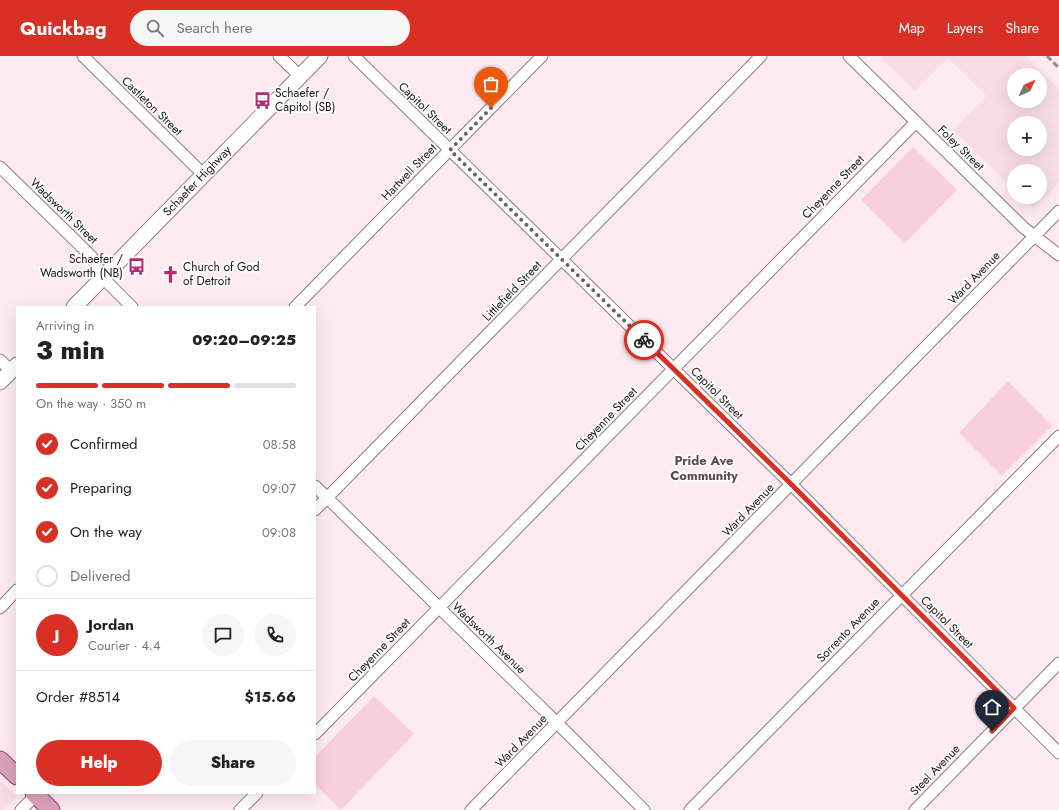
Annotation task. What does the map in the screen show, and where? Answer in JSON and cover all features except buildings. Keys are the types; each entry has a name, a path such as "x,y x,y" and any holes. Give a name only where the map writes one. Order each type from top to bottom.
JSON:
{"main road":[{"path":"0,760 16,775"},
{"path":"36,794 51,810"}],"street":[{"name":"Castleton Street","path":"83,56 204,175"},
{"path":"279,56 300,76"},
{"name":"Schaefer Highway","path":"75,306 320,56"},
{"name":"Capitol Street","path":"354,56 791,484 1059,753"},
{"name":"Hartwell Street","path":"297,306 542,56"},
{"name":"Littlefield Street","path":"316,509 761,56"},
{"name":"Foley Street","path":"849,56 1024,228 1059,255"},
{"name":"Cheyenne Street","path":"316,733 916,122"},
{"name":"Wadsworth Street","path":"0,167 92,257 103,278"},
{"name":"Ward Avenue","path":"471,810 1059,210"},
{"path":"103,278 131,306"},
{"path":"0,360 14,368 0,382"},
{"name":"Sorrento Avenue","path":"690,810 1059,436"},
{"name":"Wadsworth Avenue","path":"316,487 644,810"},
{"path":"0,608 16,591"},
{"name":"Steel Avenue","path":"914,810 1059,663"},
{"path":"21,810 36,794"},
{"path":"240,810 256,794"}],"shaded area":[{"path":"883,56 1026,56 1038,68 1007,68 1007,108 1047,108 1047,77 1059,89 1059,183 1047,195 1047,164 1007,164 1007,182 953,130 986,96 948,58 915,91 881,58"},
{"path":"913,147 957,190 905,243 861,200"},
{"path":"1030,204 1038,204 1034,208"},
{"path":"1008,381 1052,426 1002,476 959,433"},
{"path":"374,696 414,734 341,810 316,786 316,756"},
{"path":"0,780 17,797 4,810 0,810"}],"railway":[{"path":"1047,56 1059,68"}],"way so far":[{"path":"491,108 450,150 644,340"}],"place":[{"name":"Schaefer / Capitol (SB)","path":"262,100"},
{"name":"Schaefer / Wadsworth (NB)","path":"136,266"},
{"name":"Church of God of Detroit","path":"170,274"}],"district":[{"name":"Pride Ave Community","path":"704,468"}],"route":[{"path":"644,340 791,484 1014,708 992,731"}]}
